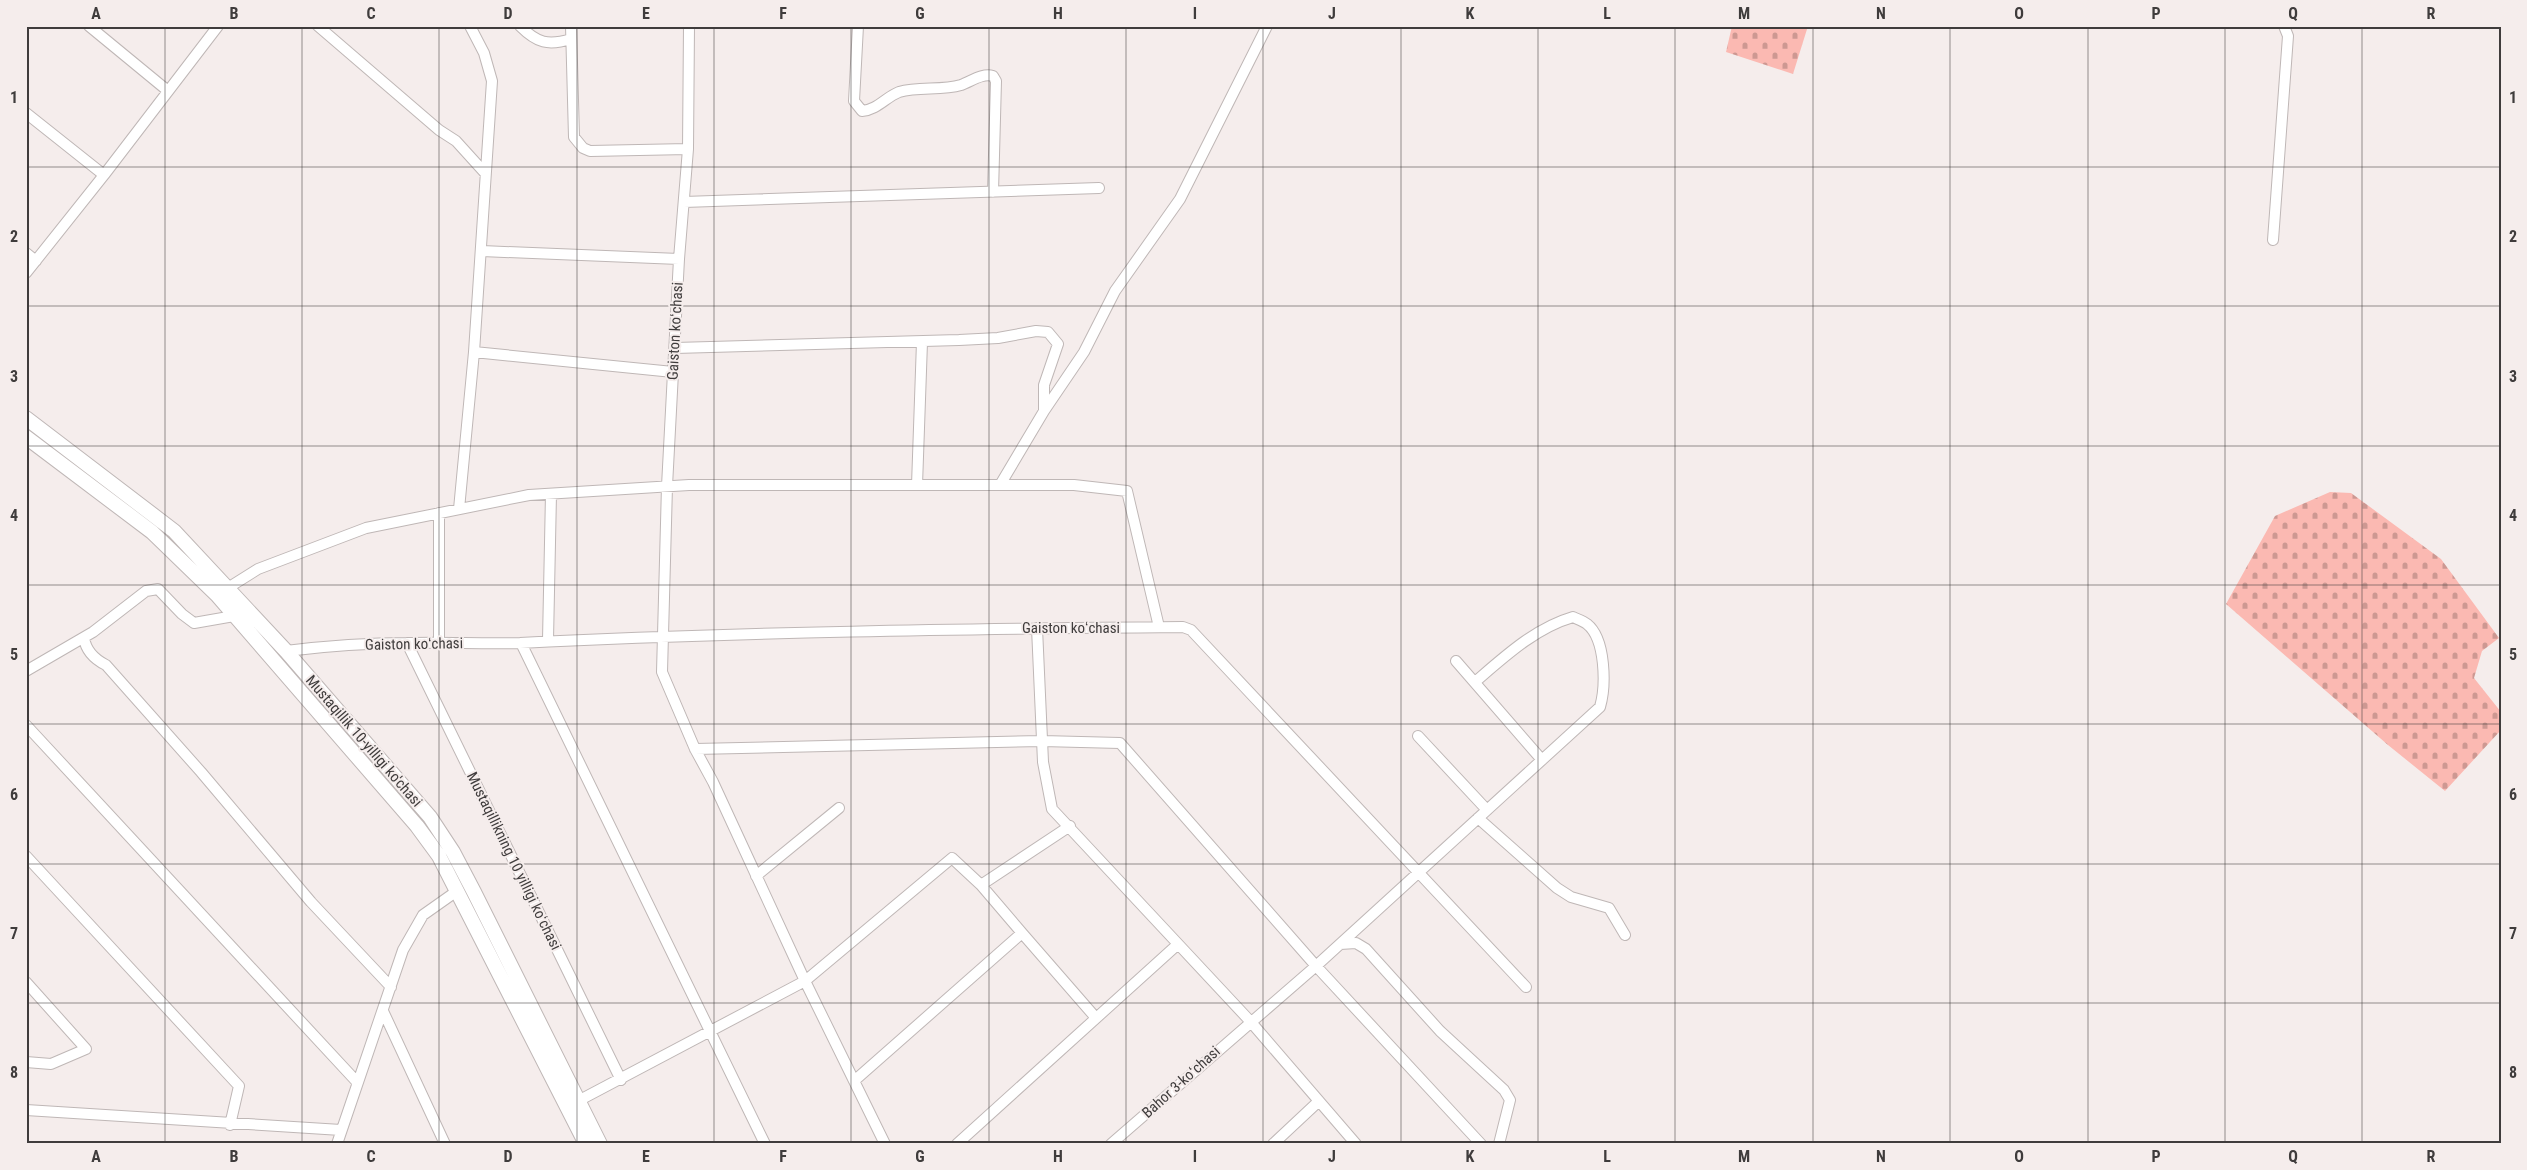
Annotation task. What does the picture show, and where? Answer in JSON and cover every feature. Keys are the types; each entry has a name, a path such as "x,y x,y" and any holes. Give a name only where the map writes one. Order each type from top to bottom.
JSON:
{"main road":[{"name":"Mustaqillik 10-yilligi ko'chasi","path":"26,418 174,531 222,592 234,616 292,680 417,826 440,856 586,1144"},
{"name":"Mustaqillik 10-yilligi ko'chasi","path":"26,437 152,532 222,592 286,651 430,817 453,852 600,1144"}],"street":[{"path":"89,26 168,91"},
{"path":"26,273 218,26"},
{"path":"318,26 439,130 456,141 485,173"},
{"path":"458,509 474,352 492,81 484,53 470,26"},
{"path":"520,26 533,39 545,44 571,39"},
{"path":"571,26 574,137 582,148 590,151 688,149"},
{"name":"Gaiston koʻchasi","path":"662,636 667,486 679,259 688,149 689,26"},
{"path":"858,26 854,101 862,111 868,111 900,92 961,85 988,74 993,76 996,81 993,192"},
{"path":"1000,485 1044,411 1084,352 1115,291 1180,199 1267,26"},
{"path":"2273,240 2288,36 2284,26"},
{"path":"26,113 104,175"},
{"path":"684,202 1100,188"},
{"path":"482,251 679,259"},
{"path":"26,253 36,261"},
{"path":"675,348 922,342 998,338 1020,333 1048,332 1058,344 1044,385 1044,411"},
{"path":"917,485 922,342"},
{"path":"474,352 673,372"},
{"path":"222,592 258,569 366,528 529,495 667,486 1074,485 1127,491 1158,627"},
{"path":"548,640 551,494"},
{"path":"438,514 439,643"},
{"path":"26,671 84,638 146,591 158,589 182,614 194,622 234,616"},
{"name":"Bahor 3-koʻchasi","path":"1112,1144 1250,1021 1316,966 1600,707 1604,692 1602,660 1597,638 1588,624 1573,617 1558,621 1512,650 1475,682"},
{"name":"Gaiston koʻchasi","path":"286,651 322,646 407,643 521,643 548,640 662,636 1037,628 1183,627 1191,630 1526,987"},
{"path":"1037,628 1043,762 1052,809 1070,826 1177,945 1250,1021 1356,1144"},
{"path":"662,636 662,672 695,749 713,782 805,981 885,1144"},
{"path":"84,638 86,646 96,660 106,665 201,772 310,902 391,987"},
{"name":"Mustaqillikning 10 yilligi koʻchasi","path":"407,643 621,1080"},
{"path":"521,643 765,1144"},
{"path":"1456,661 1542,760"},
{"path":"26,725 357,1082"},
{"path":"1418,736 1487,810"},
{"path":"695,749 1042,741 1120,743 1316,966 1482,1144"},
{"path":"756,876 839,808"},
{"path":"1478,818 1557,888 1571,896 1609,908 1625,935"},
{"path":"981,885 1070,826"},
{"path":"26,856 239,1086 230,1124"},
{"path":"578,1101 712,1032 805,981 952,858 981,885 1096,1018"},
{"path":"26,1110 230,1124 340,1139 357,1082 403,950 423,915 457,891"},
{"path":"854,1081 1022,933"},
{"path":"1340,944 1356,943 1366,949 1440,1031 1504,1090 1510,1100 1499,1144"},
{"path":"957,1144 1177,945"},
{"path":"26,982 86,1048 50,1064 26,1062"},
{"path":"382,1011 445,1144"},
{"path":"1273,1144 1319,1101"}],"green space":[{"path":"1732,26 1808,26 1793,74 1726,52"},
{"path":"2330,492 2351,493 2441,559 2499,638 2482,651 2474,678 2501,712 2501,730 2445,791 2388,745 2226,604 2275,516"}]}
